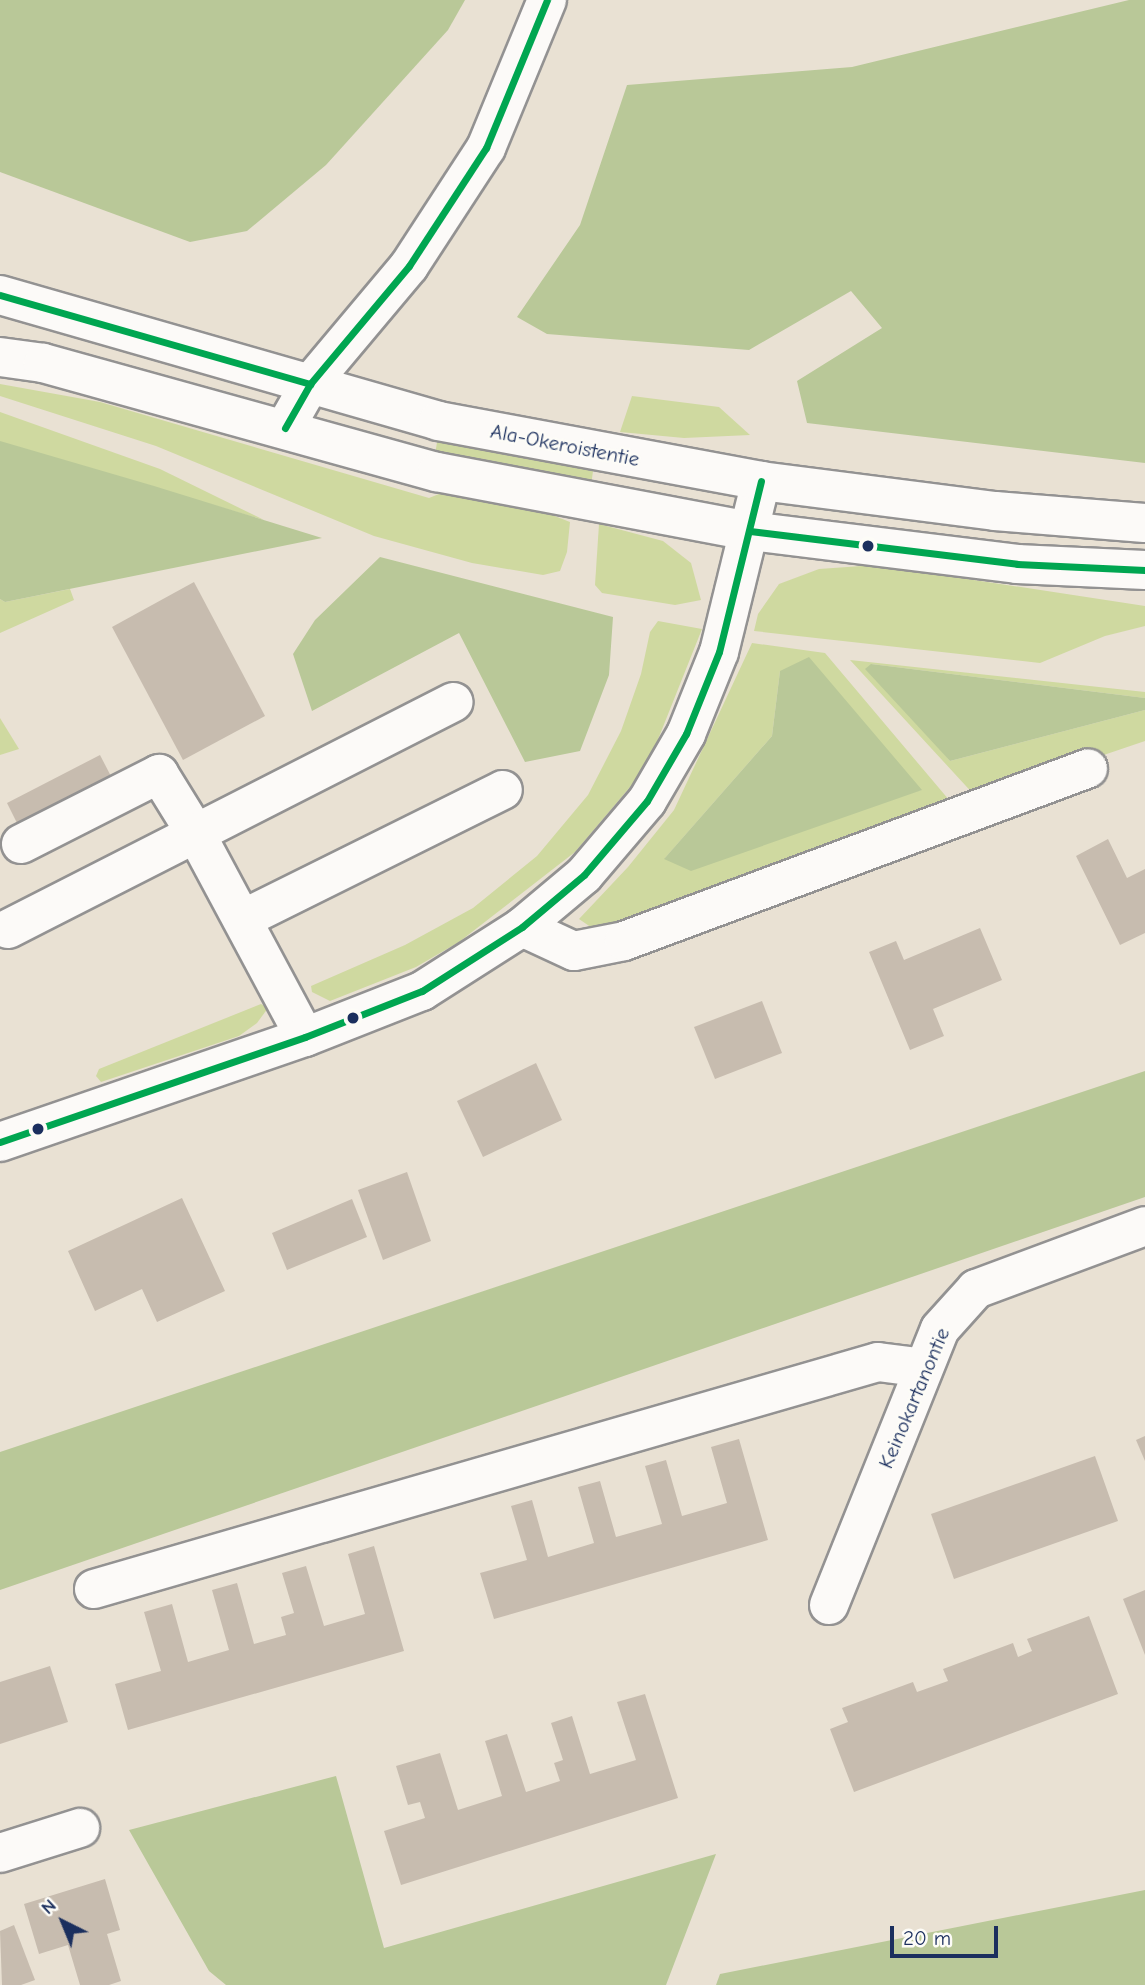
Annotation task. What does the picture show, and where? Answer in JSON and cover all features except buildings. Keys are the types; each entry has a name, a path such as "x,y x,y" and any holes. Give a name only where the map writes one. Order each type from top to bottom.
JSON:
{"street":[{"path":"285,428 310,384 409,266 486,148 547,0"},
{"name":"Ala-Okeroistentie","path":"0,295 438,421 761,481 995,511 1145,523"},
{"path":"0,357 43,363 437,472 750,531 1017,564 1145,570"},
{"path":"0,1142 305,1037 422,991 522,927 584,875 647,801 686,734 719,652 761,481"},
{"path":"8,929 453,702"},
{"path":"522,927 574,951 624,941 1088,768"},
{"path":"22,844 159,774 196,834 305,1037"},
{"path":"243,919 503,790"},
{"name":"Keinokartanontie","path":"829,1605 940,1328 976,1289 1145,1226"},
{"path":"94,1589 878,1362 924,1368"},
{"path":"0,1853 80,1828"}],"green space":[{"path":"0,0 465,0 448,30 326,165 247,231 190,242 0,172"},
{"path":"1129,0 1145,0 1145,463 807,423 797,381 882,328 851,291 749,350 547,334 517,317 580,225 627,85 852,67"},
{"path":"0,384 100,402 429,498 444,492 529,506 570,522 567,552 560,571 543,575 472,563 374,536 156,446 0,396"},
{"path":"632,396 719,407 750,435 684,438 620,432"},
{"path":"0,412 160,469 264,520 0,442"},
{"path":"438,437 593,471 591,486 435,454"},
{"path":"0,441 322,538 5,602 0,599"},
{"path":"599,524 663,541 691,563 701,600 675,605 602,593 595,585"},
{"path":"380,557 613,617 609,675 580,751 525,762 459,633 312,711 293,654 315,620"},
{"path":"876,565 1145,606 1145,626 1105,636 1040,663 754,631 758,614 779,584 819,569"},
{"path":"70,589 74,600 0,633 0,599 5,602"},
{"path":"658,621 702,629 647,767 575,852 459,942 416,967 330,1001 312,992 311,986 405,945 473,908 537,856 588,795 621,731 641,674 650,632"},
{"path":"752,643 825,653 955,807 598,932 579,919 628,867 674,810","holes":["780,671 921,790 665,858 772,736"]},
{"path":"809,657 922,790 691,871 664,859 772,736 780,671"},
{"path":"850,660 1145,692 1145,698 871,664 950,761 1145,710 1145,741 977,798"},
{"path":"871,664 1145,698 1145,710 950,761 865,669"},
{"path":"0,718 19,749 0,755"},
{"path":"261,1004 268,1008 257,1023 239,1036 101,1082 96,1076 99,1069"},
{"path":"1145,1071 1145,1197 0,1590 0,1452"},
{"path":"336,1776 384,1948 716,1854 666,1985 226,1985 209,1971 129,1830"},
{"path":"1145,1890 1145,1985 716,1985 720,1974"}],"transit line":[{"path":"285,428 310,384 409,266 486,148 547,0"},
{"path":"0,295 310,384"},
{"path":"0,1142 305,1037 422,991 522,927 584,875 647,801 686,734 719,652 761,481"},
{"path":"750,531 1017,564 1145,570"}]}
